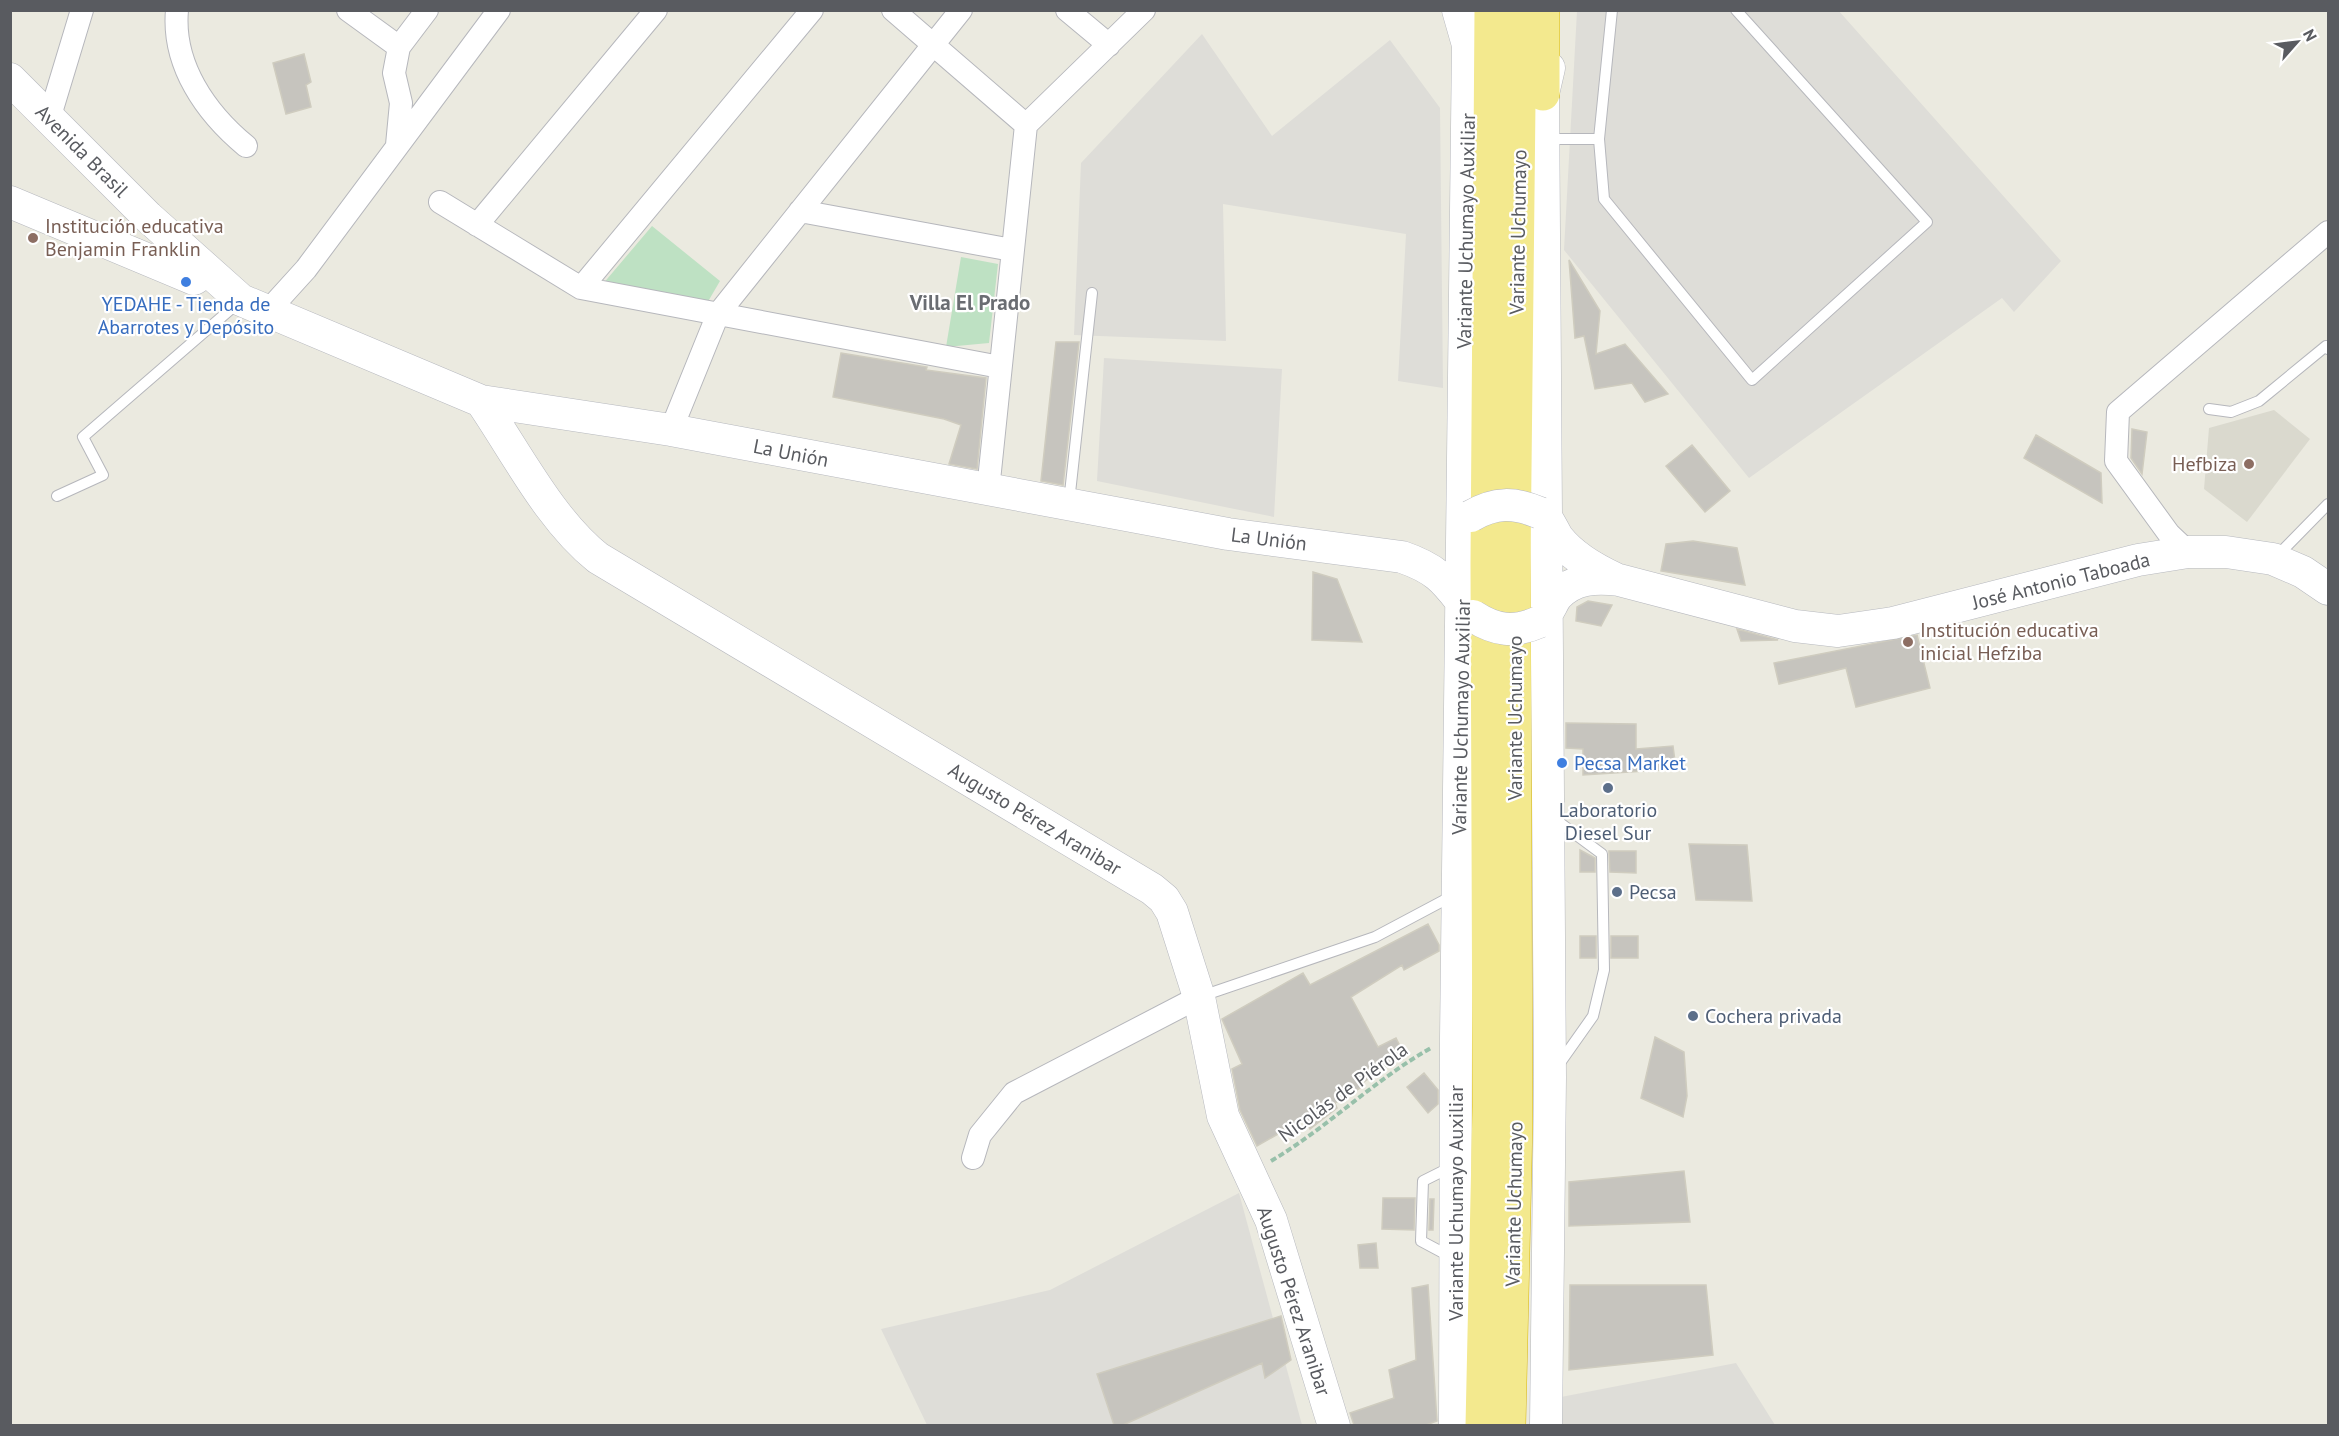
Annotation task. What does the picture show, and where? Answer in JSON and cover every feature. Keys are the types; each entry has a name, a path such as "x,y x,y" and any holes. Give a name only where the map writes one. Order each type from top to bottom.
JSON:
{"highway":[{"path":"1468,10 1468,45"},
{"name":"Variante Uchumayo","path":"1482,1425 1489,1106 1487,564 1491,10"},
{"name":"Variante Uchumayo","path":"1509,1425 1516,1123 1514,562 1520,10"},
{"path":"1543,10 1543,94"}],"main road":[{"name":"Variante Uchumayo Auxiliar","path":"1455,1425 1456,1038 1468,610 1468,45 1458,10"},
{"path":"1546,1425 1550,1077 1542,619 1543,94 1558,10"},
{"name":"Avenida Brasil","path":"10,79 206,271"},
{"path":"10,202 194,279 206,271"},
{"name":"La Unión","path":"206,271 254,306 481,401 671,430 1228,534 1402,557 1426,565 1447,581 1468,610"},
{"name":"Augusto Pérez Aranibar","path":"481,401 561,521 578,542 598,558 1152,889 1164,899 1172,912 1199,997 1223,1116 1271,1220 1334,1425"},
{"path":"1467,518 1487,507 1505,504 1523,505 1543,514"},
{"name":"José Antonio Taboada","path":"1543,514 1558,537 1575,556 1596,570 1619,580"},
{"name":"La Unión","path":"1402,557 1433,548 1447,539 1467,518"},
{"name":"José Antonio Taboada","path":"1542,619 1557,597 1575,583 1597,577 1619,580 1795,627 1838,631 1893,623 2138,560 2188,552 2226,552 2273,559 2303,572 2328,590"},
{"path":"1468,610 1488,626 1505,630 1523,629 1542,619"}],"street":[{"path":"49,118 82,10"},
{"path":"177,10 180,50 192,84 221,125 246,146"},
{"path":"348,10 399,47"},
{"path":"397,147 401,103 394,73 399,47 427,10"},
{"path":"254,306 306,269 499,10"},
{"path":"477,225 656,10"},
{"path":"581,288 812,10"},
{"path":"893,10 1026,125"},
{"path":"671,430 718,314 961,10"},
{"path":"1067,10 1109,45"},
{"path":"988,490 1026,125 1144,10"},
{"path":"440,202 581,288 1000,366"},
{"path":"800,211 1012,250"},
{"path":"2188,552 2169,534 2116,461 2118,412 2328,232"},
{"path":"973,1158 980,1135 1014,1093 1199,997"}],"lane":[{"path":"1612,10 1599,139 1604,200 1752,380 1927,222 1736,10"},
{"path":"1544,138 1599,139"},
{"path":"1068,505 1092,293"},
{"path":"57,496 103,475 83,437 254,306"},
{"path":"2209,409 2231,412 2259,401 2326,346 2328,349"},
{"path":"2273,559 2328,504"},
{"path":"1547,813 1602,854 1605,970 1593,1016 1550,1077"},
{"path":"1199,997 1375,937 1459,892"}],"path":[{"name":"Nicolás de Piérola","path":"1249,1173 1305,1140 1401,1065 1444,1041 1456,1038"}],"shaded area":[{"path":"1838,10 2061,261 2014,312 2002,298 1749,478 1564,250 1577,11"},
{"path":"1202,34 1272,136 1390,40 1440,108 1443,388 1398,381 1406,234 1223,204 1226,341 1074,335 1081,163"},
{"path":"1104,358 1282,369 1274,517 1097,481"},
{"name":"Hefbiza","path":"2274,410 2310,439 2247,522 2204,489 2209,428"},
{"path":"1239,1193 1302,1425 927,1425 881,1329 1050,1290"},
{"path":"1736,1363 1775,1425 1561,1425 1561,1397"}],"green space":[{"path":"652,226 720,281 706,305 602,285"},
{"path":"961,257 998,264 989,343 946,347"}],"building":[{"path":"304,54 311,82 306,85 311,107 286,114 273,63"},
{"path":"1569,260 1600,311 1596,354 1625,344 1668,394 1645,402 1632,383 1595,389 1584,336 1575,338"},
{"path":"1056,342 1079,342 1063,485 1041,481"},
{"path":"841,353 927,367 926,370 986,378 977,469 949,464 961,425 944,419 833,397"},
{"path":"2132,429 2147,432 2142,474 2131,458"},
{"path":"2036,435 2101,473 2102,503 2024,458"},
{"path":"1692,445 1730,491 1705,512 1666,466"},
{"path":"1693,541 1737,548 1745,585 1661,571 1666,544"},
{"path":"1313,572 1337,579 1362,642 1312,640"},
{"path":"1588,601 1612,605 1601,626 1576,621 1577,607"},
{"path":"1737,629 1778,640 1741,641"},
{"path":"1917,635 1930,688 1856,707 1846,668 1779,684 1774,663"},
{"path":"1566,723 1636,724 1636,749 1673,746 1676,769 1583,775 1583,749 1566,748"},
{"path":"1689,844 1747,845 1752,901 1696,900"},
{"path":"1580,850 1595,858 1595,872 1580,872"},
{"path":"1609,851 1636,851 1636,873 1610,872"},
{"path":"1428,924 1439,945 1439,951 1404,970 1402,965 1351,997 1378,1047 1396,1038 1404,1054 1361,1084 1362,1087 1335,1103 1337,1108 1310,1129 1306,1118 1257,1146 1240,1110 1232,1069 1242,1064 1222,1019 1303,973 1310,985"},
{"path":"1580,936 1596,936 1596,958 1580,958"},
{"path":"1611,936 1638,936 1638,958 1611,958"},
{"path":"1655,1037 1684,1052 1687,1096 1683,1117 1641,1098"},
{"path":"1424,1073 1438,1090 1438,1104 1428,1113 1407,1087"},
{"path":"1684,1171 1690,1222 1569,1226 1569,1182"},
{"path":"1383,1198 1415,1198 1414,1230 1382,1229"},
{"path":"1430,1199 1434,1199 1433,1230 1429,1230"},
{"path":"1376,1243 1378,1268 1360,1268 1358,1245"},
{"path":"1428,1285 1437,1421 1426,1425 1354,1425 1350,1413 1394,1398 1389,1370 1416,1360 1412,1288"},
{"path":"1570,1285 1706,1285 1713,1355 1569,1370"},
{"path":"1281,1316 1291,1360 1265,1378 1262,1363 1123,1425 1114,1425 1097,1374"}],"place":[{"name":"Institución educativa Benjamin Franklin","path":"33,238"},
{"name":"YEDAHE - Tienda de Abarrotes y Depósito","path":"186,282"},
{"name":"Hefbiza","path":"2249,464"},
{"name":"Institución educativa inicial Hefziba","path":"1908,642"},
{"name":"Pecsa Market","path":"1562,763"},
{"name":"Laboratorio Diesel Sur","path":"1608,788"},
{"name":"Pecsa","path":"1617,892"},
{"name":"Cochera privada","path":"1693,1016"}],"district":[{"name":"Villa El Prado","path":"970,302"}]}
